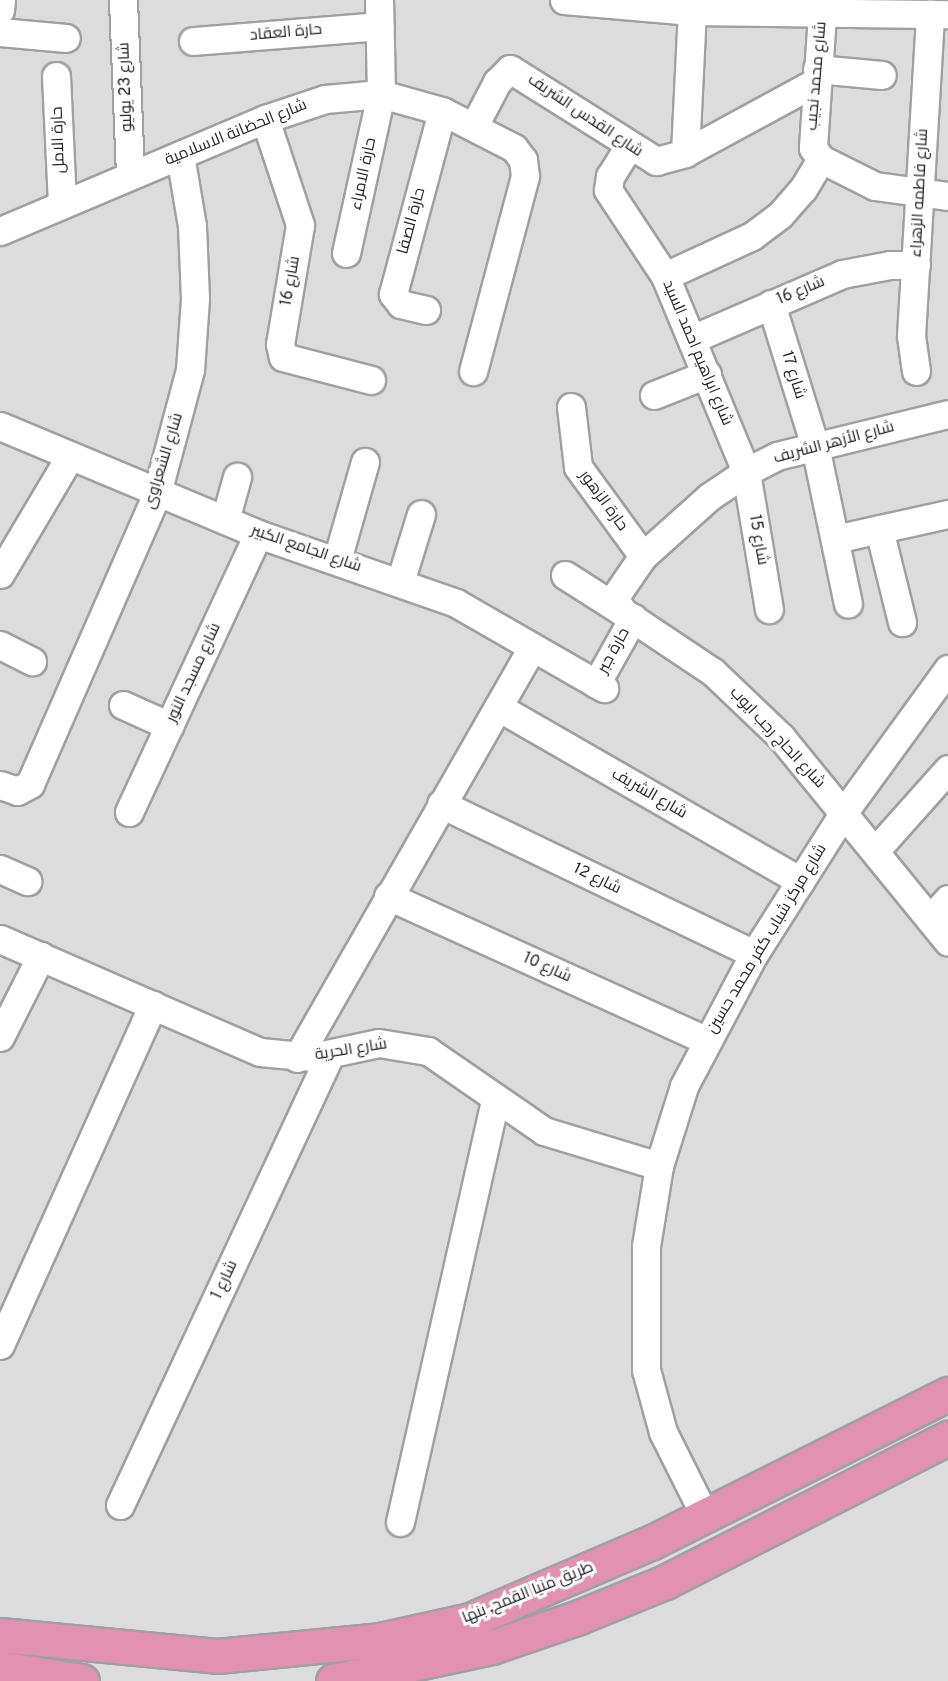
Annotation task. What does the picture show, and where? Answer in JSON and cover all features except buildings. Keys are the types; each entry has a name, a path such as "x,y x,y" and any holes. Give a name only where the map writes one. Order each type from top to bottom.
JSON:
{"highway":[{"name":"طريق منيا القمح, بنها","path":"0,1635 217,1656 379,1640 470,1620 652,1542 948,1394"},
{"name":"طريق منيا القمح, بنها","path":"333,1681 492,1647 579,1617 665,1582 948,1438"},
{"path":"652,1542 665,1582"},
{"path":"0,1668 82,1681"}],"street":[{"path":"0,10 1,0"},
{"name":"شارع 23 يوليو","path":"123,0 130,175"},
{"path":"564,0 643,4 692,11 823,6 939,14"},
{"name":"شارع محمد نجيب","path":"821,159 813,148 811,136 823,6"},
{"path":"685,153 692,11"},
{"name":"حارة العقاد","path":"193,41 379,13"},
{"name":"حارة الامراء","path":"346,253 381,94 379,13"},
{"name":"شارع فاطمه الزهراء","path":"916,371 911,336 919,194 939,14"},
{"path":"0,32 66,38"},
{"name":"شارع القدس الشريف","path":"474,126 497,82 510,69 656,161 685,153 817,76"},
{"path":"817,76 882,75"},
{"name":"حارة الامل","path":"56,76 62,204"},
{"name":"شارع الحضانة الاسلامية","path":"0,231 265,119 325,99 381,94 442,111 514,148 523,160 525,176 473,371"},
{"name":"حارة الصفا","path":"426,310 401,304 393,294 442,111"},
{"name":"شارع 16","path":"265,119 300,225 280,345 283,357 371,380"},
{"name":"شارع ابراهيم احمد السيد","path":"629,146 610,177 608,190 665,276 746,472"},
{"name":"شارع الشعراوى","path":"0,785 17,791 30,784 157,493 190,369 195,298 192,226 180,155"},
{"path":"665,276 752,236 780,215 803,189 821,159 875,186 919,194 948,196"},
{"name":"شارع 16","path":"692,339 842,274 890,265 915,265"},
{"name":"شارع 17","path":"771,304 815,446 848,604"},
{"path":"654,395 707,374"},
{"name":"حارة الزهور","path":"571,407 578,467 643,556"},
{"name":"شارع الأزهر الشريف","path":"643,556 709,497 746,472 777,456 948,414"},
{"name":"شارع الجامع الكبير","path":"0,426 69,458 258,534 456,603 600,686"},
{"path":"0,574 69,458"},
{"path":"337,560 365,462"},
{"name":"شارع 15","path":"746,472 770,609"},
{"path":"225,520 237,477"},
{"path":"400,582 421,513"},
{"path":"835,539 948,514"},
{"path":"879,529 902,622"},
{"name":"شارع مسجد النور","path":"129,812 258,534"},
{"path":"628,615 617,594 643,556"},
{"name":"شارع الحاج رجب ايوب","path":"565,575 675,644 748,703 813,772 875,851 939,909 948,942"},
{"name":"حارة جبر","path":"600,686 628,615"},
{"path":"0,645 32,661"},
{"path":"297,1058 532,647"},
{"name":"شارع مركز شباب كفر محمد حسين","path":"705,1516 663,1432 646,1370 646,1246 659,1166 684,1086 705,1040 754,954 844,812 948,669"},
{"path":"123,705 170,726"},
{"name":"شارع الشريف","path":"498,707 800,880"},
{"path":"875,851 948,769"},
{"name":"شارع 12","path":"441,804 754,954"},
{"path":"0,869 27,881"},
{"name":"شارع 10","path":"388,896 705,1040"},
{"name":"شارع الحرية","path":"0,939 260,1052 297,1058 330,1054 379,1043 412,1046 443,1059 495,1101 544,1131 659,1166"},
{"path":"0,1036 40,956"},
{"path":"0,1345 153,1005"},
{"name":"شارع 1","path":"120,1505 330,1054"},
{"path":"400,1522 495,1101"}],"shaded area":[{"path":"0,0 948,0 948,1681 0,1681"}]}
